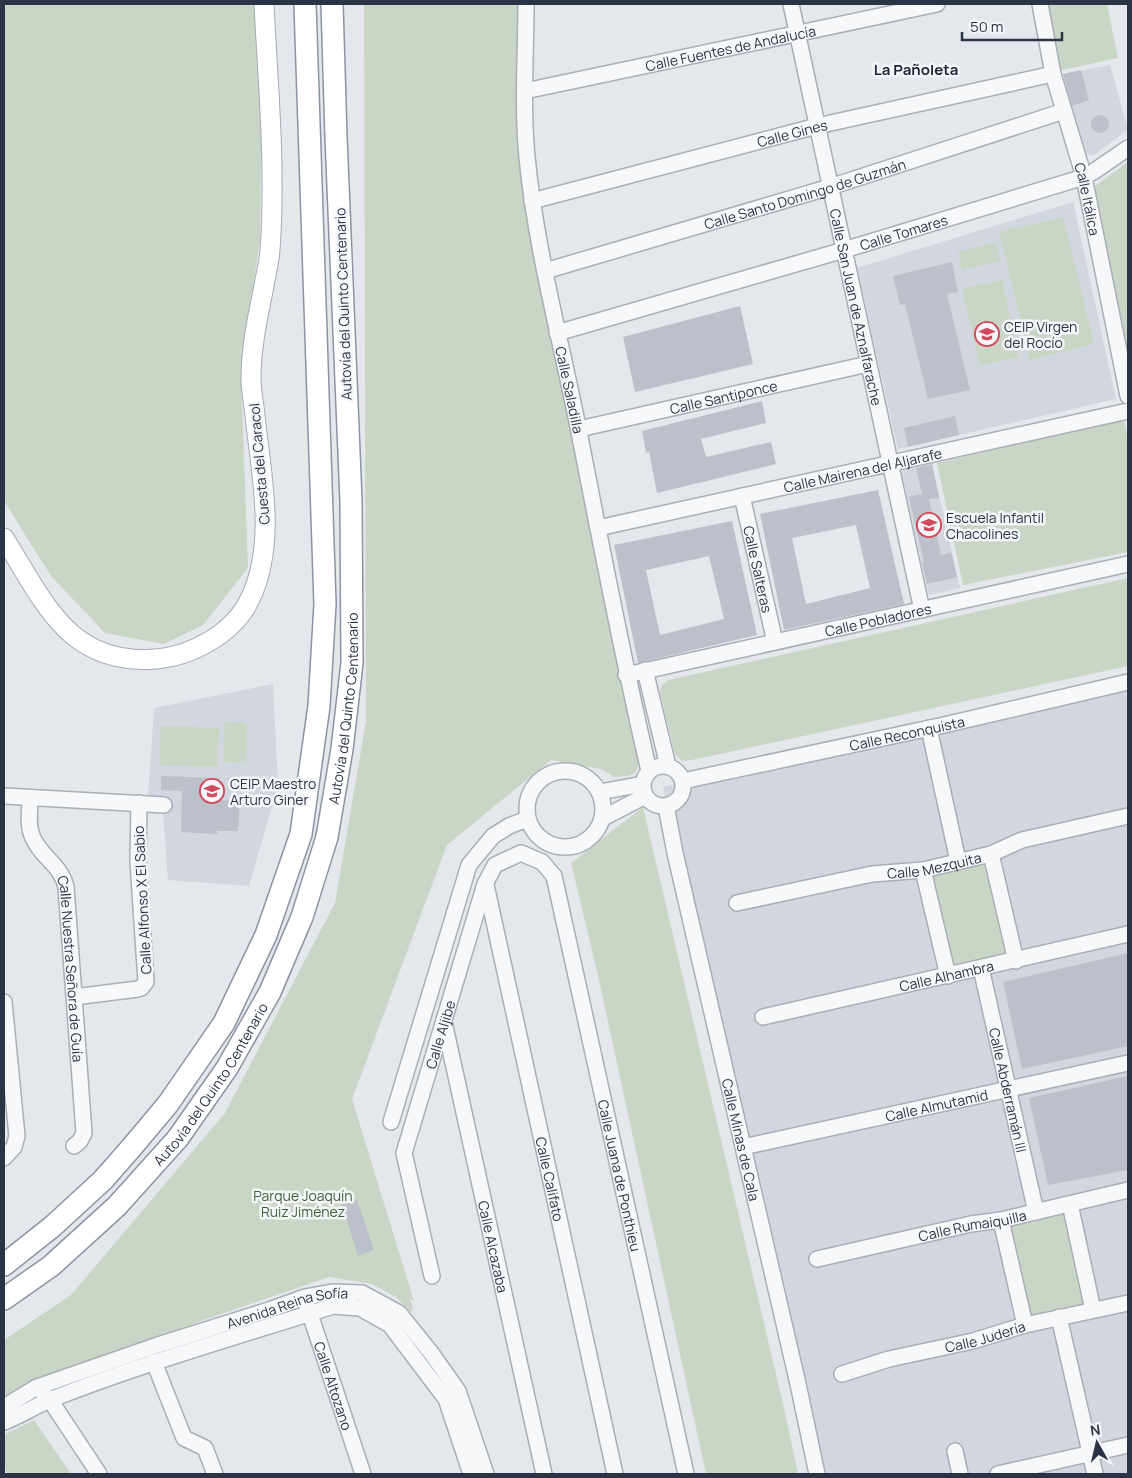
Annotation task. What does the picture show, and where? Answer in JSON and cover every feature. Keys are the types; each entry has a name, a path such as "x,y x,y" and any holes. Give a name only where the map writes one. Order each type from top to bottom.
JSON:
{"highway":[{"name":"Autovía del Quinto Centenario","path":"4,1265 53,1226 103,1180 168,1104 224,1023 266,935 301,834 319,706 325,604 305,4"},
{"name":"Autovía del Quinto Centenario","path":"4,1299 51,1266 117,1206 178,1138 227,1068 270,992 302,917 327,837 342,749 352,663 351,501 332,4"}],"main road":[{"name":"Cuesta del Caracol","path":"4,538 56,618 75,638 109,656 137,660 165,658 194,649 214,638 235,622 250,600 263,554 265,526 251,379 254,334 270,252 272,194 264,4"}],"street":[{"name":"Calle Saladilla","path":"526,4 526,153 532,201 557,333 579,429 646,784"},
{"name":"Calle San Juan de Aznalfarache","path":"791,4 922,610"},
{"name":"Calle Fuentes de Andalucía","path":"525,92 797,32 937,4"},
{"name":"Calle Itálica","path":"1040,4 1053,74 1084,177 1128,396"},
{"name":"Calle Gines","path":"532,201 817,126 1053,74"},
{"name":"Calle Santo Domingo de Guzmán","path":"545,271 830,187 1064,111"},
{"name":"Calle Tomares","path":"557,333 844,250 1084,177 1128,148"},
{"name":"Calle Santiponce","path":"579,429 868,364"},
{"name":"Calle Mairena del Aljarafe","path":"598,528 1128,410"},
{"name":"Calle Salteras","path":"742,496 774,642"},
{"name":"Calle Pobladores","path":"626,675 1128,564"},
{"path":"645,670 668,766"},
{"name":"Calle Reconquista","path":"683,781 1128,682"},
{"path":"928,728 958,861"},
{"path":"603,818 646,784 661,765 678,771 683,781 682,794 673,804 666,806 654,804 646,784"},
{"path":"570,770 582,774 600,792 604,804 603,818 598,830 589,839 578,845 566,848 553,846 542,840 533,830 528,819 526,806 529,794 546,775 557,771 570,770"},
{"path":"600,792 646,784"},
{"path":"4,796 164,804"},
{"name":"Calle Nuestra Señora de Guía","path":"30,798 30,829 32,837 35,843 61,872 66,887 84,1133 80,1141 74,1146"},
{"name":"Calle Alfonso X El Sabio","path":"74,998 138,989 142,988 146,982 138,862 139,803"},
{"name":"Calle Minas de Cala","path":"666,806 677,862 796,1374 817,1474"},
{"name":"Calle Mezquita","path":"737,903 872,874 924,870 991,854 1022,840 1128,816"},
{"path":"391,1122 469,865 493,836 509,826 528,819"},
{"name":"Calle Aljibe","path":"432,1276 404,1153 444,1019 486,884 495,865 521,853 542,862 554,876"},
{"path":"991,854 1016,961"},
{"path":"924,870 948,976"},
{"name":"Calle Juana de Ponthieu","path":"554,876 686,1474"},
{"name":"Calle Califato","path":"486,884 615,1474"},
{"name":"Calle Alhambra","path":"763,1017 1128,934"},
{"name":"Calle Abderramán III","path":"981,968 1036,1212"},
{"path":"4,1002 17,1136 14,1147 4,1158"},
{"name":"Calle Alcazaba","path":"444,1019 544,1474"},
{"name":"Calle Almutamid","path":"743,1148 1128,1063"},
{"name":"Calle Rumaiquilla","path":"816,1259 971,1224 1001,1220 1128,1190"},
{"path":"1070,1204 1093,1310"},
{"path":"1001,1220 1025,1325"},
{"name":"Avenida Reina Sofía","path":"4,1407 37,1387 305,1297 332,1292 362,1293 399,1313 432,1354 458,1391 486,1474"},
{"name":"Calle Altozano","path":"305,1297 363,1474"},
{"name":"Calle Judería","path":"842,1374 889,1359 973,1342 1025,1325 1128,1303"},
{"name":"Avenida Reina Sofía","path":"4,1422 50,1400 154,1362 333,1306 360,1308 390,1325 446,1399 470,1474"},
{"path":"1059,1317 1095,1474"},
{"path":"154,1362 184,1438 206,1448 215,1474"},
{"path":"37,1387 50,1400 99,1474"},
{"path":"998,1474 1128,1445"},
{"path":"955,1451 960,1474"}],"shaded area":[{"path":"1110,65 1128,129 1093,156 1084,153 1063,74"},
{"name":"CEIP Virgen del Rocío","path":"1073,202 1116,399 898,449 857,268"},
{"name":"Escuela Infantil Chacolines","path":"932,464 960,588 929,595 901,471"},
{"name":"CEIP Maestro Arturo Giner","path":"273,684 278,785 249,886 168,880 163,812 148,797 154,708"},
{"path":"1128,684 1128,1474 818,1474 663,787"}],"green space":[{"path":"4,4 255,4 262,79 260,239 241,373 248,568 203,625 164,644 105,633 51,576 4,501"},
{"name":"Parque Joaquín Ruiz Jiménez","path":"364,4 518,4 523,160 540,288 621,668 639,765 635,773 628,776 614,777 601,769 551,760 447,845 352,1099 414,1301 410,1299 413,1308 411,1312 396,1297 372,1284 329,1277 198,1322 4,1406 4,1340 71,1295 225,1113 335,903 366,721"},
{"path":"1046,4 1107,4 1118,58 1058,71"},
{"path":"1128,162 1128,361 1091,189"},
{"path":"1063,217 1094,344 1030,360 999,232"},
{"path":"996,243 1000,261 962,270 958,252"},
{"path":"1002,280 1019,357 980,366 962,289"},
{"path":"1124,419 1128,441 1128,552 963,585 937,463"},
{"path":"1128,578 1128,666 692,760 682,761 675,754 660,692 662,685 668,680"},
{"path":"225,722 247,723 246,763 223,762"},
{"path":"161,726 219,728 217,767 159,765"},
{"path":"643,807 798,1474 706,1474 597,971 571,863"},
{"path":"988,860 1010,958 952,971 929,874"},
{"path":"1064,1209 1087,1307 1029,1321 1006,1223"},
{"path":"34,1420 71,1474 8,1474 4,1468 4,1435"}],"building":[{"path":"1081,70 1089,100 1072,106 1063,74"},
{"path":"1100,115 1106,118 1109,124 1106,130 1100,133 1094,130 1091,124 1094,118"},
{"path":"952,262 958,292 947,294 970,390 928,399 905,304 900,305 893,276"},
{"path":"740,306 753,364 635,392 623,337"},
{"path":"762,401 766,423 701,439 706,457 771,442 776,464 657,493 649,452 646,453 642,431"},
{"path":"955,416 959,435 908,447 904,428"},
{"name":"Escuela Infantil Chacolines","path":"932,464 939,498 929,499 941,555 951,552 957,577 927,584 922,563 924,562 909,497 922,494 916,468"},
{"path":"878,490 904,604 784,630 760,514","holes":["856,525 870,588 806,604 792,538"]},
{"path":"732,521 757,635 638,663 614,545","holes":["709,556 724,619 660,635 646,570"]},
{"path":"161,776 220,778 219,800 240,801 238,831 217,831 217,834 181,832 182,791 161,790"},
{"path":"1128,953 1128,1046 1022,1069 1003,982"},
{"path":"1128,1076 1128,1170 1048,1185 1029,1098"},
{"path":"357,1200 374,1250 358,1256 342,1205"}],"place":[{"name":"CEIP Virgen del Rocío","path":"987,334"},
{"name":"Escuela Infantil Chacolines","path":"929,525"},
{"name":"CEIP Maestro Arturo Giner","path":"212,791"}],"district":[{"name":"La Pañoleta","path":"916,69"}]}
